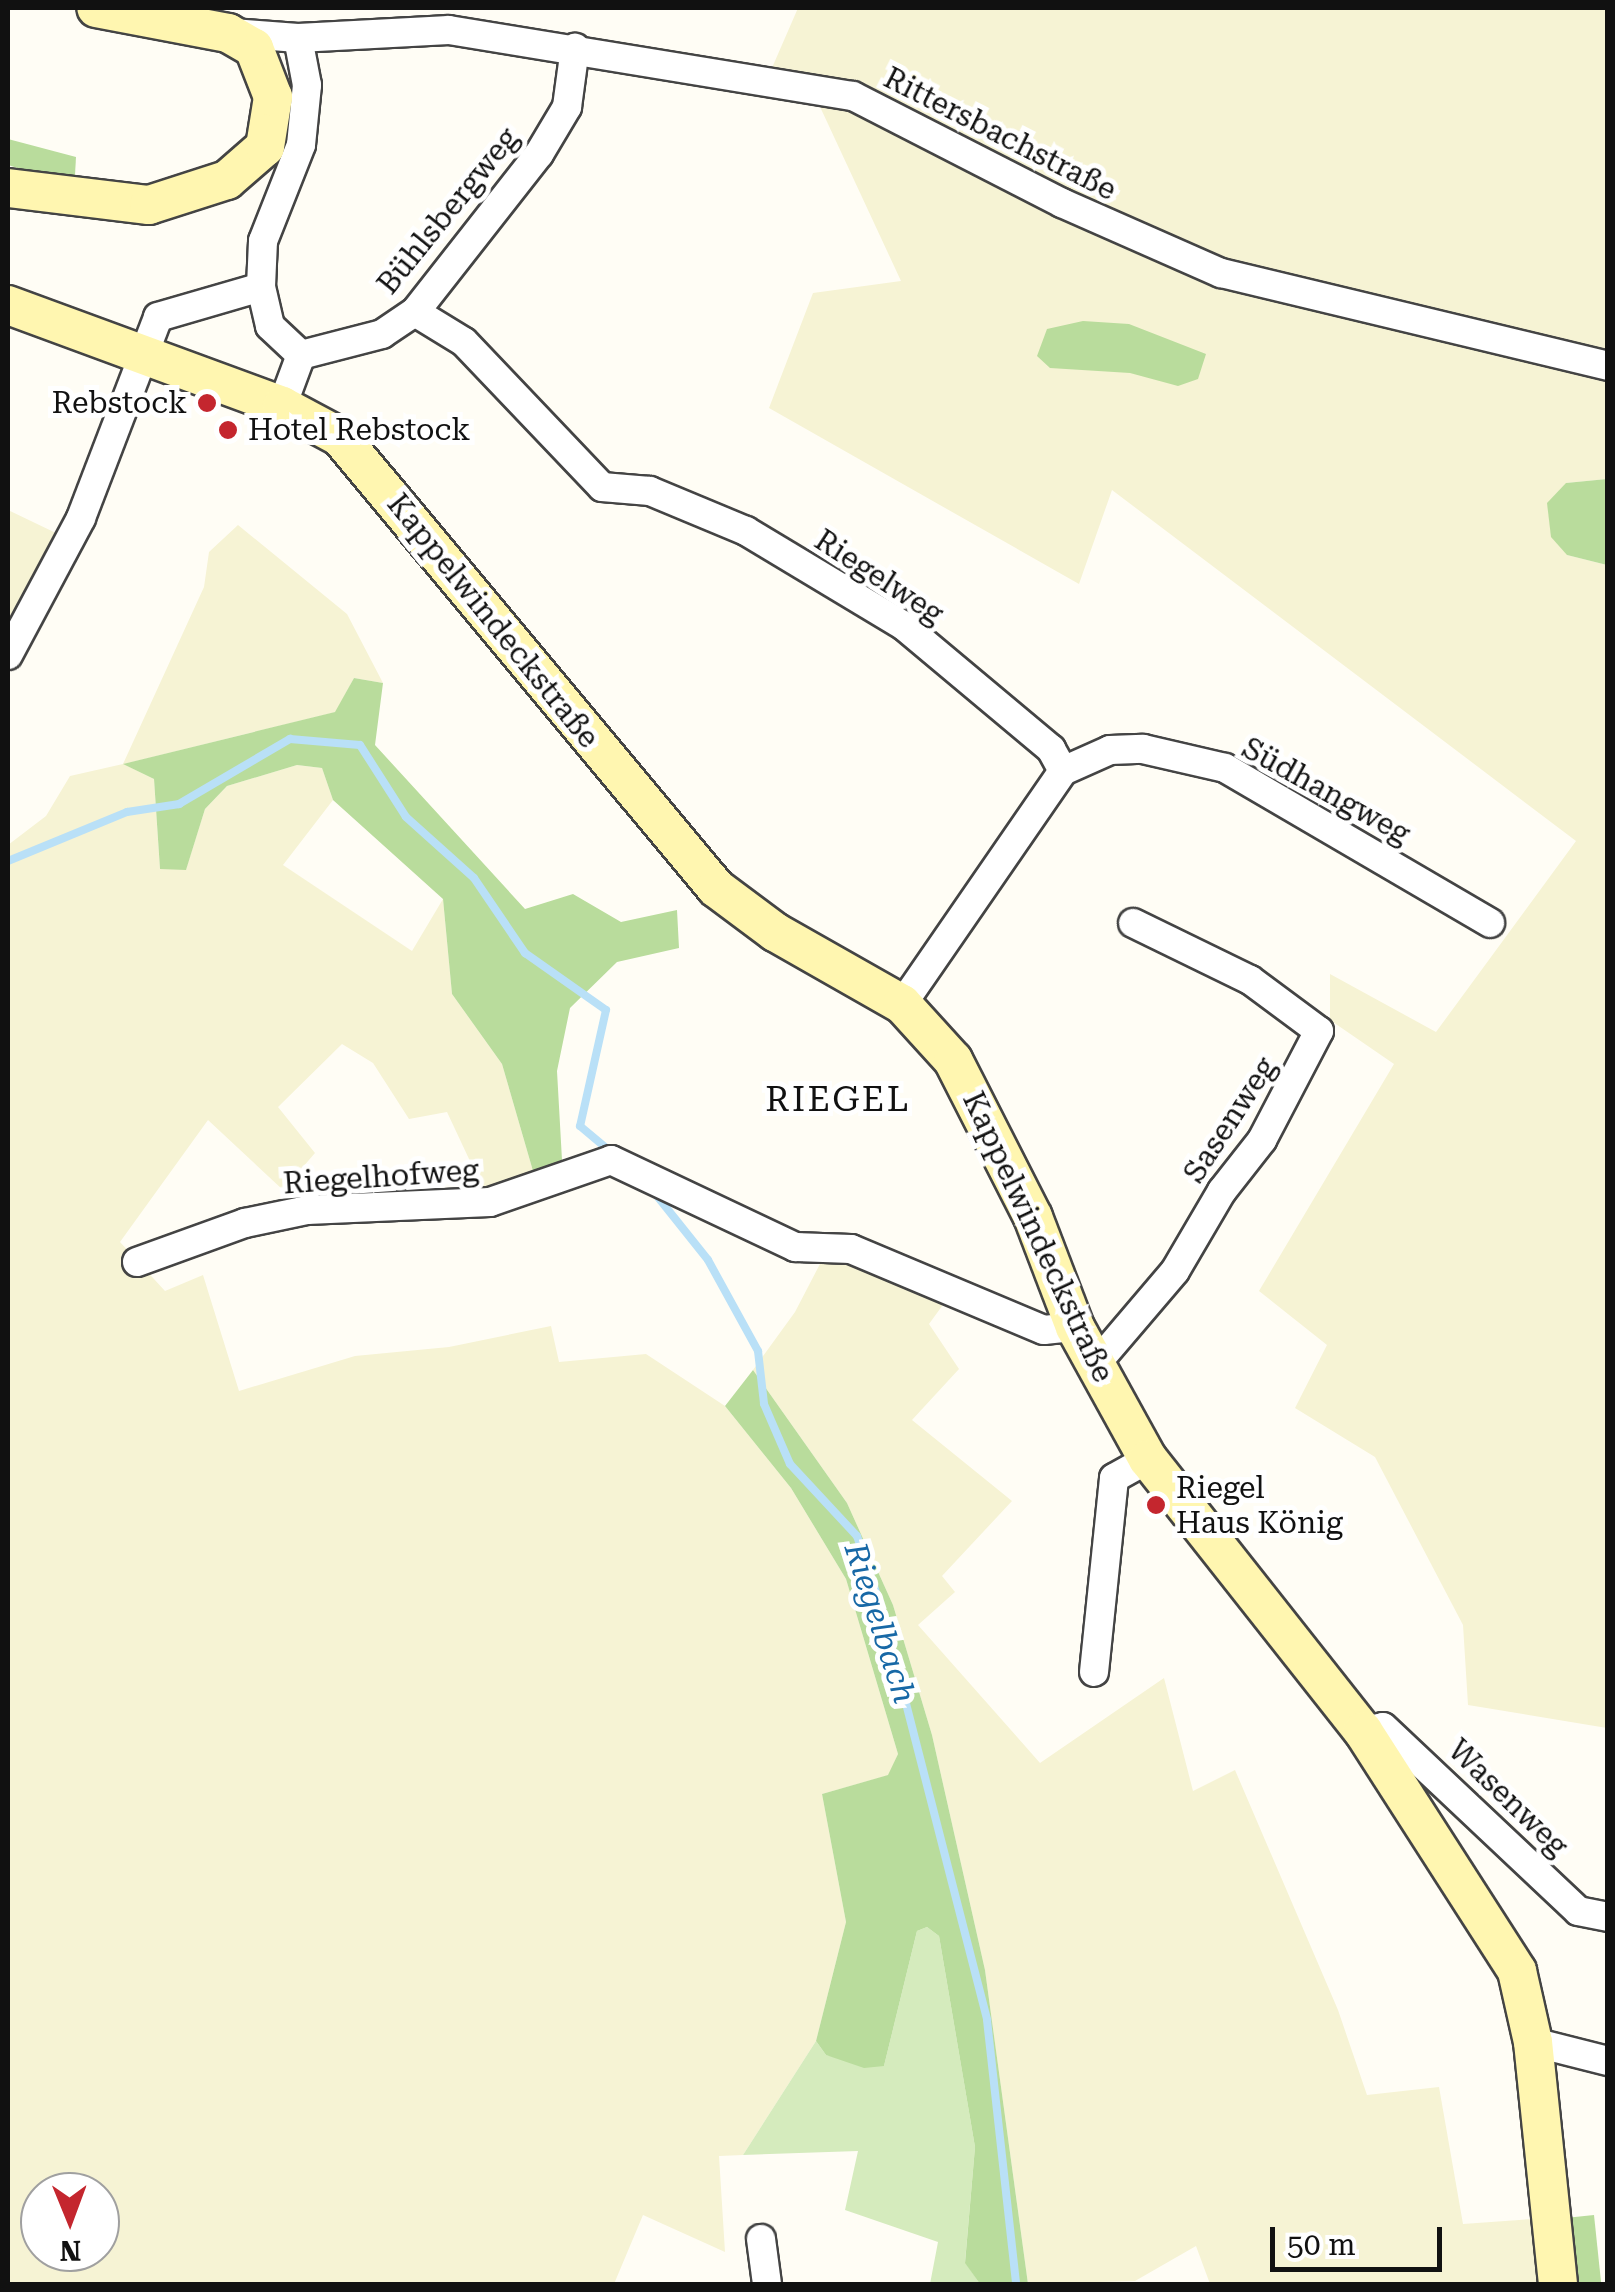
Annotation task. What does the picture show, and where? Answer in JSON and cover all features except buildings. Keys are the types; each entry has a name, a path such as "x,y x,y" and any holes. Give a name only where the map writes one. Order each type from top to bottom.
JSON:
{"street":[{"path":"8,188 149,205 227,180 265,147 273,97 254,48 228,33 96,8"},
{"name":"Rittersbachstraße","path":"228,33 298,38 449,30 853,96 1062,203 1221,273 1608,366"},
{"path":"282,406 300,355 270,326 261,286 263,241 302,145 307,85 298,38"},
{"name":"Bühlsbergweg","path":"300,355 382,334 415,312 539,154 567,107 575,48"},
{"path":"8,655 81,518 158,317 174,308 261,286"},
{"name":"Kappelwindeckstraße","path":"8,305 282,406 330,430 362,459 716,888 775,932 902,1004 954,1060 1033,1217 1075,1326 1148,1459 1362,1731 1497,1932 1517,1971 1534,2042 1558,2284"},
{"name":"Riegelweg","path":"415,312 464,342 602,487 650,491 746,531 904,626 1052,750 1063,771"},
{"name":"Südhangweg","path":"1063,771 1110,750 1143,749 1224,768 1490,923"},
{"path":"902,1004 1063,771"},
{"name":"Sasenweg","path":"1095,1365 1175,1272 1222,1191 1262,1140 1319,1031 1250,980 1133,922"},
{"name":"Riegelhofweg","path":"137,1262 245,1223 307,1210 490,1202 611,1160 794,1247 851,1250 1044,1330 1075,1326"},
{"path":"1094,1672 1114,1478 1148,1459"},
{"name":"Wasenweg","path":"1362,1731 1383,1727 1578,1912 1608,1917"},
{"path":"1534,2042 1608,2061"},
{"path":"761,2239 768,2284"}],"shaded area":[{"path":"798,8 1607,8 1607,362 1176,246 1095,207 768,77"},
{"path":"815,96 917,127 1103,236 1191,269 1607,376 1607,479 1566,483 1567,555 1607,565 1607,1728 1468,1705 1463,1625 1375,1457 1295,1408 1327,1345 1259,1291 1394,1064 1330,1020 1330,974 1436,1032 1576,841 1112,490 1079,584 769,408 813,293 901,281"},
{"path":"8,510 58,534 8,627"},
{"path":"238,525 347,614 383,683 354,678 336,712 124,764 154,779 160,869 186,869 205,809 227,786 297,765 322,768 333,800 283,865 412,951 443,899 452,994 502,1064 533,1171 484,1191 447,1112 409,1119 373,1063 342,1044 278,1107 315,1153 283,1190 208,1120 120,1242 165,1291 203,1275 239,1391 355,1356 449,1347 551,1326 559,1362 646,1354 725,1406 791,1488 846,1579 898,1754 889,1775 822,1794 846,1922 816,2041 743,2155 719,2156 725,2252 643,2215 614,2284 8,2284 8,845 46,816 70,776 123,764 204,587 209,552"},
{"path":"821,1262 853,1262 945,1302 929,1324 959,1369 912,1420 1012,1501 942,1576 955,1592 918,1625 1040,1763 1164,1678 1193,1791 1235,1770 1338,2010 1367,2095 1439,2087 1463,2224 1546,2218 1552,2284 1210,2284 1196,2246 1135,2281 1028,2284 985,1970 932,1735 893,1605 847,1503 753,1370 795,1312"}],"green space":[{"path":"8,139 76,157 75,175 59,181 8,165"},
{"path":"1083,321 1129,324 1206,354 1198,379 1178,386 1130,373 1050,368 1037,356 1047,329"},
{"path":"1607,479 1607,565 1567,555 1551,537 1547,503 1566,483"},
{"path":"354,678 383,683 375,745 525,909 573,894 621,922 677,910 679,948 617,962 570,1008 557,1071 562,1160 533,1171 502,1064 452,994 443,899 333,800 322,768 297,765 227,786 205,809 186,870 160,869 154,779 123,764 335,712"},
{"path":"753,1370 847,1503 893,1605 932,1735 985,1970 1028,2284 980,2284 965,2263 975,2147 939,1936 927,1927 917,1931 884,2066 864,2068 826,2055 816,2041 846,1922 822,1794 888,1775 898,1754 846,1579 791,1488 725,1406"},
{"path":"927,1927 939,1936 975,2147 965,2262 980,2284 930,2284 938,2242 845,2210 858,2151 743,2155 816,2041 826,2055 884,2066 917,1931"},
{"path":"1594,2215 1601,2284 1577,2284 1570,2218"}],"waterway":[{"name":"Riegelbach","path":"8,861 127,812 179,804 290,739 360,745 406,817 474,878 525,953 606,1010 580,1126 610,1151"},
{"name":"Riegelbach","path":"653,1191 708,1260 758,1351 764,1404 790,1464 857,1536 882,1610 987,2020 1016,2284"}],"place":[{"name":"Rebstock","path":"207,403"},
{"name":"Hotel Rebstock","path":"228,430"},
{"name":"Riegel Haus König","path":"1156,1505"}],"district":[{"name":"RIEGEL","path":"838,1100"}]}
